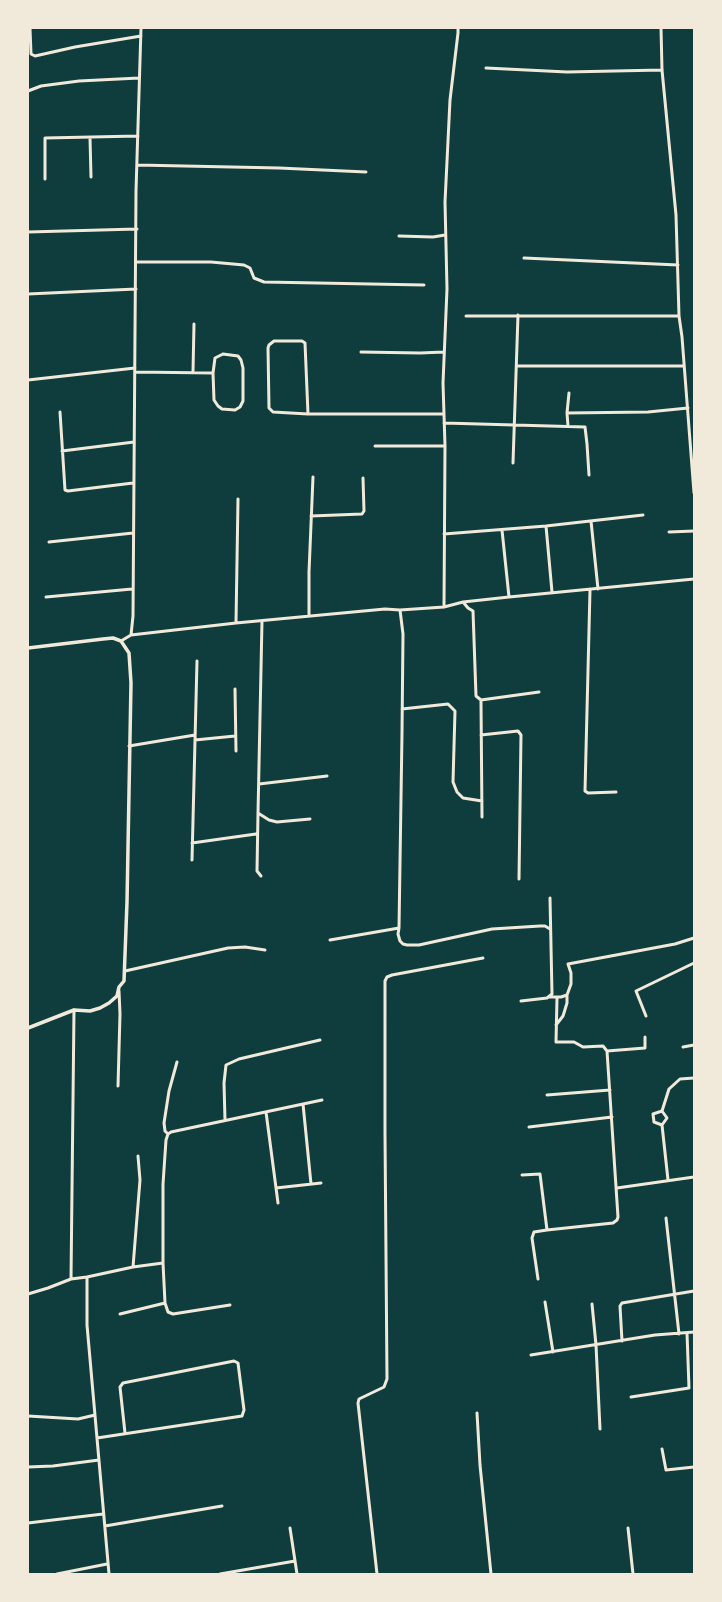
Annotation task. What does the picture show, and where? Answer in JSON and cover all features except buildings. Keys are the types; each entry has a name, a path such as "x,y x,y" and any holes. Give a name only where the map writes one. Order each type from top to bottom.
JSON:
{"street":[{"path":"30,28 31,54 35,56 75,47 141,36"},
{"path":"131,635 133,627 132,589 137,165 141,28"},
{"path":"444,607 445,446 443,414 447,289 445,194 450,100 458,28"},
{"path":"661,28 662,70 676,215 679,316 689,415 694,493"},
{"path":"486,68 567,72 662,70"},
{"path":"28,91 41,86 80,81 139,78"},
{"path":"45,179 44,138 138,136"},
{"path":"90,138 91,177"},
{"path":"137,165 279,168 366,172"},
{"path":"28,232 137,229"},
{"path":"399,236 433,237 446,235"},
{"path":"524,258 678,265"},
{"path":"136,262 211,262 244,265 250,268 254,278 264,282 424,285"},
{"path":"28,294 136,288"},
{"path":"513,463 518,315"},
{"path":"466,316 679,316"},
{"path":"193,372 194,324"},
{"path":"308,414 306,343 302,341 274,341 268,348 269,408 275,413 308,414 443,414"},
{"path":"362,352 444,352"},
{"path":"223,354 238,356 241,360 243,368 243,402 240,407 235,410 222,409 218,406 214,400 213,373 215,358 218,355 223,354"},
{"path":"517,366 684,366"},
{"path":"28,380 135,370 213,373"},
{"path":"568,426 567,413 569,393"},
{"path":"567,413 648,412 688,408"},
{"path":"60,412 65,490 68,491 133,483"},
{"path":"689,415 694,414"},
{"path":"444,423 585,427 588,444 589,474"},
{"path":"62,451 134,442"},
{"path":"375,446 445,446"},
{"path":"309,616 310,516 314,477"},
{"path":"310,516 362,514 364,511 363,478"},
{"path":"236,623 238,499"},
{"path":"444,534 502,530 643,516"},
{"path":"591,521 598,589"},
{"path":"546,526 552,592"},
{"path":"502,530 509,597"},
{"path":"669,532 694,531"},
{"path":"49,542 133,533"},
{"path":"121,641 131,635 236,623 385,609 400,610 444,607 463,602 552,592 590,590 694,579"},
{"path":"46,597 132,589"},
{"path":"590,590 585,791 588,793 616,792"},
{"path":"463,602 473,611 476,696 480,700 482,817"},
{"path":"400,610 402,634 402,831 398,934 400,941 407,945 419,944 492,929 540,926 545,926 550,929"},
{"path":"261,876 257,871 256,834 259,784 262,621"},
{"path":"28,648 113,638 121,641 129,653 131,683 124,981 119,987 116,996 104,1006 90,1011 74,1010 28,1028"},
{"path":"192,860 197,661"},
{"path":"235,689 236,751"},
{"path":"480,700 539,692"},
{"path":"402,709 448,704 455,711 453,782 457,792 463,798 482,801"},
{"path":"481,735 518,731 521,735 519,879"},
{"path":"129,746 195,735"},
{"path":"195,740 235,736"},
{"path":"259,784 327,776"},
{"path":"258,813 269,820 277,822 310,819"},
{"path":"192,843 256,834"},
{"path":"550,898 550,929 552,934 552,990 550,997"},
{"path":"330,940 399,928"},
{"path":"556,1025 563,1016 567,1003 571,973 568,964 675,944 694,938"},
{"path":"125,971 228,948 245,947 265,950"},
{"path":"377,1574 358,1403 359,1399 384,1387 387,1379 385,981 387,977 392,975 483,958"},
{"path":"646,1016 636,991 694,963"},
{"path":"118,1086 120,1014 119,987"},
{"path":"521,1000 550,997 557,998 567,995"},
{"path":"538,1279 532,1238 534,1232 615,1222 618,1217 607,1051 603,1046 582,1047 574,1042 556,1042 557,998"},
{"path":"71,1279 74,1010"},
{"path":"607,1051 645,1048 645,1037"},
{"path":"225,1120 224,1083 226,1065 239,1059 320,1040"},
{"path":"683,1046 694,1045"},
{"path":"168,1134 165,1130 164,1122 169,1091 177,1062"},
{"path":"662,1111 669,1089 680,1079 694,1078"},
{"path":"547,1095 610,1090"},
{"path":"168,1134 225,1120 322,1100"},
{"path":"303,1104 311,1184"},
{"path":"662,1111 653,1114 654,1122 662,1125"},
{"path":"662,1111 667,1118 662,1125 668,1180"},
{"path":"266,1112 278,1203"},
{"path":"529,1126 612,1116"},
{"path":"168,1134 166,1140 163,1184 163,1263 165,1303 168,1312 173,1314 230,1305"},
{"path":"133,1267 140,1180 138,1156"},
{"path":"522,1175 540,1174 547,1230"},
{"path":"616,1188 694,1177"},
{"path":"276,1188 321,1183"},
{"path":"666,1218 679,1334"},
{"path":"28,1294 71,1279 163,1263"},
{"path":"86,1277 87,1325 109,1574"},
{"path":"622,1341 621,1304 694,1291"},
{"path":"545,1302 553,1352"},
{"path":"120,1314 165,1303"},
{"path":"592,1304 596,1345 600,1428"},
{"path":"531,1355 655,1336 694,1332"},
{"path":"631,1397 689,1388 687,1333"},
{"path":"97,1438 242,1416 244,1410 238,1364 234,1361 123,1383 120,1387 125,1433"},
{"path":"477,1412 480,1465 491,1574"},
{"path":"28,1416 78,1419 95,1415"},
{"path":"662,1449 666,1470 694,1467"},
{"path":"28,1467 53,1466 100,1460"},
{"path":"105,1526 222,1506"},
{"path":"28,1523 103,1514"},
{"path":"290,1528 297,1574"},
{"path":"628,1528 633,1574"},
{"path":"220,1574 295,1561"},
{"path":"57,1574 107,1564"}]}
